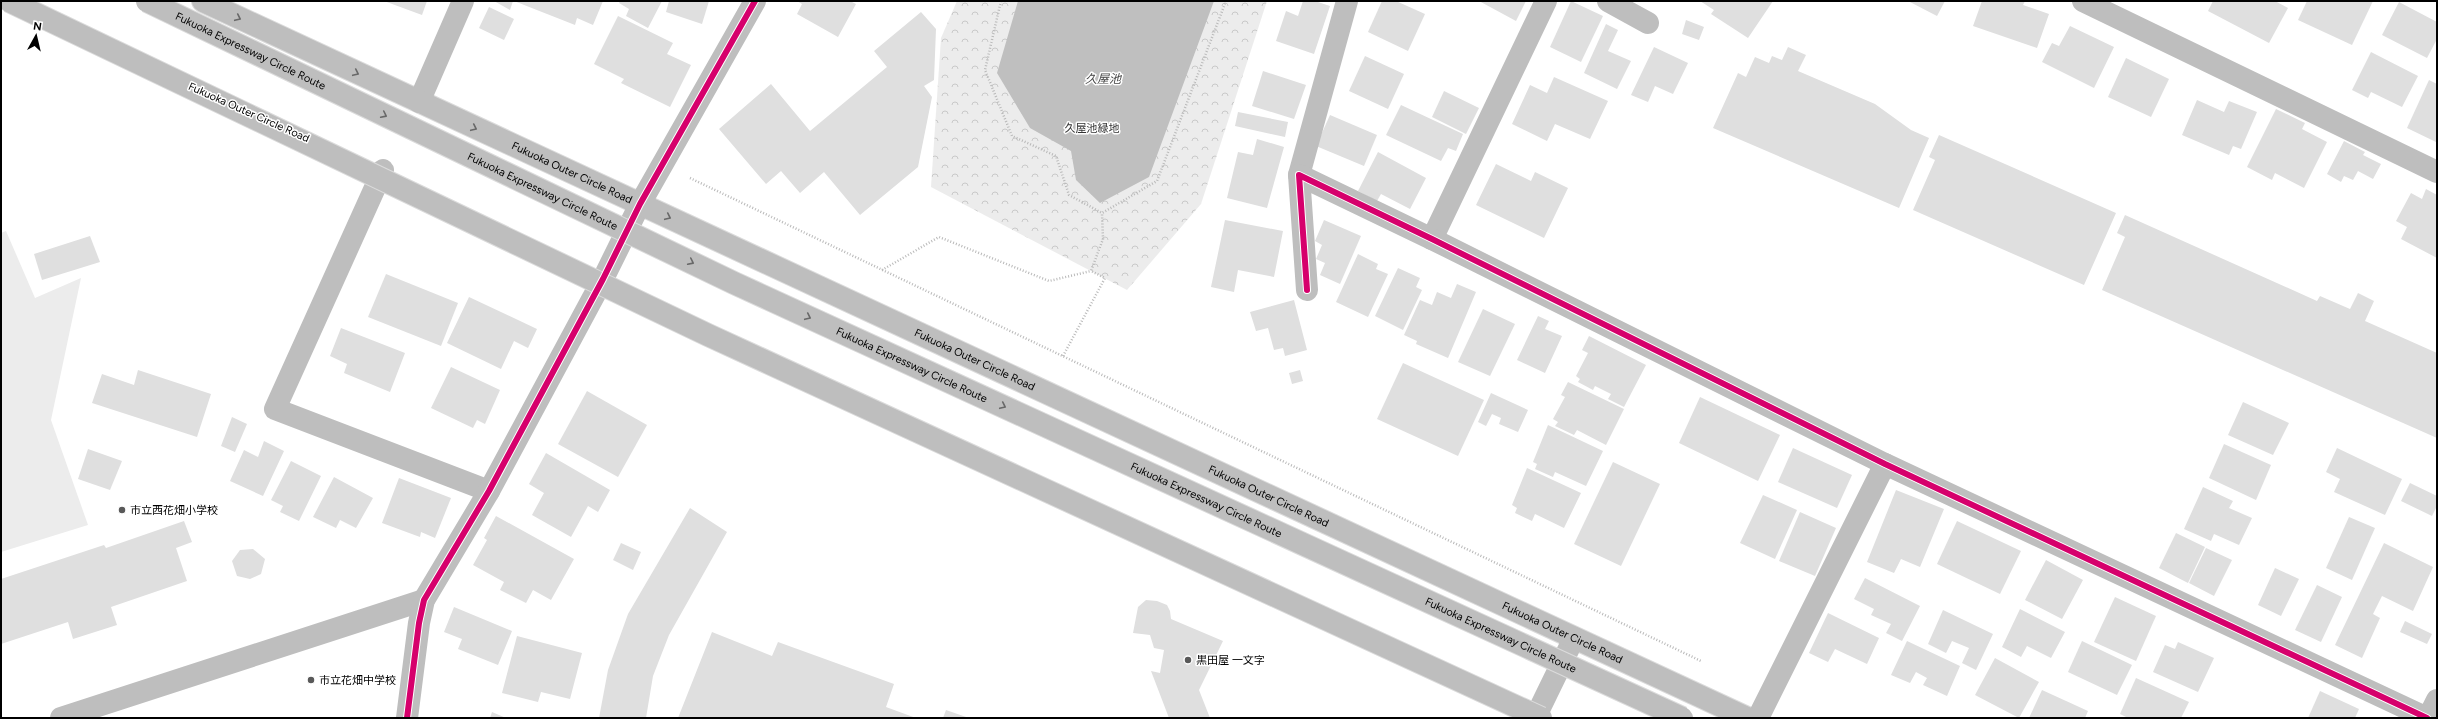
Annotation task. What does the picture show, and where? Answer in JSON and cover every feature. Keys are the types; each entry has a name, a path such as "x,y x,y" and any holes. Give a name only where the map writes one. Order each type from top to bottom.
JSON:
{"main road":[{"name":"Fukuoka Outer Circle Road","path":"1,1 29,16 383,170 603,279 1537,718"},
{"path":"9,1 708,335 1537,718 1574,638"},
{"name":"Fukuoka Expressway Circle Route","path":"147,1 734,283 1682,718"},
{"name":"Fukuoka Outer Circle Road","path":"203,1 1747,718"},
{"path":"419,102 463,1"},
{"path":"407,718 419,623 424,600 489,491 603,279 640,204 755,1"},
{"path":"1307,290 1299,175 1347,1"},
{"path":"1432,239 1546,1"},
{"path":"1608,1 1648,22"},
{"path":"2083,1 2437,172"},
{"path":"383,170 274,408 489,491"},
{"path":"1299,175 1432,239 1885,464 2428,718 2437,700"},
{"path":"1758,718 1885,464"},
{"path":"62,718 424,600"}],"path":[{"path":"1001,1 985,70 1012,136 1056,156 1069,195 1102,213"},
{"path":"1102,213 1157,181 1226,1"},
{"path":"662,165 1704,663"},
{"path":"1091,271 1103,239 1102,213"},
{"path":"881,270 939,237 1049,281 1091,271 1105,278 1063,356"}],"green space":[{"name":"久屋池緑地","path":"957,1 1267,1 1201,204 1127,290 931,187 941,38"},
{"path":"6,231 35,298 81,278 51,420 88,525 1,552 1,233"}],"water":[{"name":"久屋池","path":"1018,1 1214,1 1149,177 1100,203 1076,180 1071,151 1030,128 997,73"}],"building":[{"path":"384,1 427,1 422,15"},
{"path":"494,1 513,1 510,10"},
{"path":"514,1 603,1 593,25 577,18 575,25"},
{"path":"620,1 662,1 648,28 626,16 629,9 619,3"},
{"path":"669,1 709,1 702,24 666,12"},
{"path":"797,1 850,1 856,4 838,37 797,14 802,4"},
{"path":"1303,1 1315,1 1330,6 1314,54 1276,41 1286,11 1298,16"},
{"path":"1382,1 1396,1 1425,14 1408,51 1368,32"},
{"path":"1479,1 1526,1 1516,21"},
{"path":"1571,1 1603,16 1581,62 1550,47"},
{"path":"1700,1 1773,1 1748,38 1711,14 1714,10"},
{"path":"1908,1 1945,1 1937,16"},
{"path":"1982,1 2025,1 2023,5 2049,14 2037,48 1973,26"},
{"path":"2213,1 2275,1 2288,8 2269,43 2208,11"},
{"path":"2307,1 2373,1 2352,45 2298,20"},
{"path":"2399,2 2437,22 2437,39 2427,58 2382,35"},
{"path":"489,7 514,19 504,40 479,28"},
{"path":"921,12 936,29 934,80 924,86 932,97 918,167 860,215 824,172 800,193 781,171 766,184 719,129 771,84 810,131 887,67 874,51"},
{"path":"618,16 673,43 667,54 691,65 670,107 621,83 624,79 594,64"},
{"path":"1686,20 1704,27 1699,40 1682,34"},
{"path":"1606,24 1618,30 1608,51 1631,61 1617,89 1584,73"},
{"path":"2070,26 2114,47 2094,88 2042,62 2052,43 2059,46"},
{"path":"1654,47 1688,63 1673,94 1655,86 1648,102 1631,95"},
{"path":"1788,47 1806,55 1798,71 1875,104 1911,130 1929,138 1899,208 1713,128 1738,73 1746,77 1755,57 1769,63 1772,56 1782,60"},
{"path":"2371,52 2418,76 2402,107 2371,92 2368,98 2352,90"},
{"path":"1365,56 1404,74 1388,109 1349,91"},
{"path":"2126,58 2169,79 2151,117 2108,97"},
{"path":"1263,71 1306,85 1294,119 1252,106"},
{"path":"1554,77 1608,101 1590,139 1555,124 1547,141 1512,124 1530,85 1547,93"},
{"path":"2429,80 2437,84 2436,142 2407,128"},
{"path":"1444,91 1479,108 1466,134 1432,117"},
{"path":"2197,100 2224,112 2229,101 2257,112 2241,149 2233,146 2229,155 2182,135"},
{"path":"1401,105 1463,134 1456,151 1448,148 1441,161 1386,135"},
{"path":"2276,109 2305,123 2302,129 2327,142 2304,188 2275,173 2272,180 2247,167"},
{"path":"1238,112 1288,122 1285,137 1235,126"},
{"path":"1330,115 1377,135 1364,166 1316,146"},
{"path":"1939,135 2116,213 2084,285 1913,210 1935,160 1929,157"},
{"path":"1257,139 1284,147 1267,208 1227,198 1238,152 1253,155"},
{"path":"2344,141 2365,152 2363,155 2381,164 2373,179 2358,171 2353,180 2344,176 2341,182 2327,174"},
{"path":"1378,152 1426,178 1410,209 1381,194 1377,201 1358,191"},
{"path":"1496,164 1531,181 1535,172 1568,188 1544,238 1476,205"},
{"path":"2426,189 2437,195 2437,258 2401,239 2407,227 2396,221 2411,193 2422,199"},
{"path":"2125,215 2317,301 2320,296 2350,309 2358,293 2374,301 2365,321 2437,353 2437,438 2102,290 2125,237 2117,233"},
{"path":"1225,220 1283,231 1274,277 1238,270 1234,292 1211,287"},
{"path":"1324,220 1361,236 1340,284 1320,275 1325,263 1316,259 1322,245 1315,241"},
{"path":"90,236 100,262 42,280 34,254"},
{"path":"1358,254 1378,264 1376,269 1388,274 1368,317 1336,302"},
{"path":"1398,268 1420,278 1416,287 1422,290 1403,330 1375,316"},
{"path":"386,274 458,303 441,346 368,317"},
{"path":"1457,284 1476,292 1448,358 1416,344 1417,341 1404,335 1420,300 1432,305 1437,292 1451,298"},
{"path":"469,297 537,329 528,348 514,341 501,369 447,343"},
{"path":"1294,300 1307,350 1285,356 1283,348 1274,350 1268,328 1256,331 1250,312"},
{"path":"1483,309 1515,324 1490,376 1458,362"},
{"path":"1538,316 1549,321 1545,329 1562,336 1545,373 1517,360"},
{"path":"341,328 405,353 390,392 344,373 347,364 330,356"},
{"path":"1589,336 1646,365 1624,407 1608,399 1611,394 1595,386 1593,390 1578,382 1580,379 1576,376 1588,353 1582,350"},
{"path":"1403,363 1484,400 1458,456 1377,419"},
{"path":"451,367 500,390 485,424 477,420 473,428 431,408"},
{"path":"138,370 211,394 197,437 92,403 102,374 134,385"},
{"path":"1300,370 1303,381 1292,384 1289,373"},
{"path":"1568,382 1624,409 1606,445 1577,430 1574,435 1555,426 1558,422 1553,419 1565,397 1561,395"},
{"path":"587,391 647,425 618,477 558,444"},
{"path":"1491,393 1528,410 1518,432 1499,424 1501,418 1492,414 1486,426 1478,422"},
{"path":"1700,397 1780,435 1758,481 1679,443"},
{"path":"2243,402 2289,423 2273,455 2228,435"},
{"path":"232,417 247,424 235,452 221,446"},
{"path":"1548,425 1603,451 1586,486 1555,472 1553,477 1535,469 1537,464 1533,462"},
{"path":"264,441 284,451 263,496 230,481 244,450 258,457"},
{"path":"2224,444 2271,465 2256,500 2209,478"},
{"path":"1793,448 1852,475 1837,508 1778,482"},
{"path":"2337,448 2402,479 2385,515 2334,492 2340,479 2326,472"},
{"path":"88,449 122,461 110,490 78,479"},
{"path":"546,453 610,490 598,512 588,506 571,537 532,515 544,493 529,484"},
{"path":"291,461 321,476 299,521 280,512 283,506 271,500"},
{"path":"1613,462 1660,484 1621,566 1574,544"},
{"path":"1527,468 1581,493 1564,528 1535,514 1532,521 1515,513 1517,508 1512,505"},
{"path":"334,477 373,498 356,528 340,520 336,528 313,517"},
{"path":"399,478 451,498 435,538 421,532 420,537 382,523"},
{"path":"2410,483 2437,496 2437,506 2432,516 2401,501"},
{"path":"2203,487 2233,501 2229,508 2252,518 2239,545 2214,534 2211,541 2184,529"},
{"path":"1896,490 1944,509 1920,567 1901,559 1894,573 1867,562"},
{"path":"1763,495 1797,510 1775,559 1740,543"},
{"path":"690,508 727,532 669,635 653,676 646,718 599,718 608,670 628,614"},
{"path":"1800,512 1836,528 1815,576 1779,561"},
{"path":"496,516 574,559 551,600 533,590 526,603 500,590 504,582 473,565 487,540 484,538"},
{"path":"2349,517 2375,528 2352,580 2326,568"},
{"path":"184,521 192,542 176,548 187,581 111,607 117,625 73,639 68,622 1,644 1,579 104,545 106,548"},
{"path":"1957,521 2021,551 2000,594 1937,564"},
{"path":"2176,533 2205,547 2188,583 2159,568"},
{"path":"621,543 641,552 633,570 613,560"},
{"path":"2384,543 2433,567 2413,611 2382,596 2373,614 2380,618 2362,658 2335,645"},
{"path":"2206,548 2232,560 2214,596 2189,583"},
{"path":"253,549 265,559 261,574 250,579 237,576 232,561 240,550"},
{"path":"2046,560 2083,580 2062,619 2025,600"},
{"path":"2275,568 2299,579 2281,616 2258,605"},
{"path":"1865,578 1920,606 1902,641 1886,633 1891,624 1871,615 1874,609 1854,599"},
{"path":"2317,585 2342,597 2321,642 2295,630"},
{"path":"2115,597 2156,616 2136,661 2094,642"},
{"name":"黒田屋 一文字","path":"1146,600 1157,601 1167,605 1170,611 1171,619 1223,641 1199,690 1210,718 1169,718 1151,671 1160,673 1164,650 1154,648 1150,635 1133,633 1138,607"},
{"path":"454,607 512,631 498,665 458,649 462,639 444,632"},
{"path":"2020,609 2065,632 2051,658 2027,646 2021,657 2002,647"},
{"path":"1943,610 1993,634 1976,670 1962,663 1969,648 1952,641 1946,653 1928,644"},
{"path":"1828,613 1879,638 1867,664 1835,649 1828,662 1809,653"},
{"path":"2405,621 2432,634 2427,644 2400,632"},
{"path":"712,632 772,656 778,642 894,684 886,707 916,718 678,718"},
{"path":"517,636 582,653 570,699 541,692 538,702 502,693"},
{"path":"1907,641 1960,666 1947,696 1923,685 1927,678 1916,672 1910,683 1891,675"},
{"path":"2082,641 2132,665 2117,695 2068,672"},
{"path":"2178,642 2214,658 2198,692 2153,672 2165,645 2175,649"},
{"path":"1995,658 2039,682 2019,718 1975,695"},
{"path":"2136,678 2189,702 2181,718 2128,718 2120,714"},
{"path":"2042,690 2088,711 2085,718 2029,718"},
{"path":"2320,691 2359,709 2355,718 2308,718"},
{"path":"946,710 969,718 943,718"},
{"path":"492,712 506,718 490,718"}],"cycle path":[{"path":"407,718 419,623 424,600 489,491 603,279 640,204 755,1"},
{"path":"1307,290 1299,175 1432,239 1885,464 2427,718"}],"place":[{"name":"市立西花畑小学校","path":"122,510"},
{"name":"黒田屋 一文字","path":"1188,660"},
{"name":"市立花畑中学校","path":"311,680"}]}
